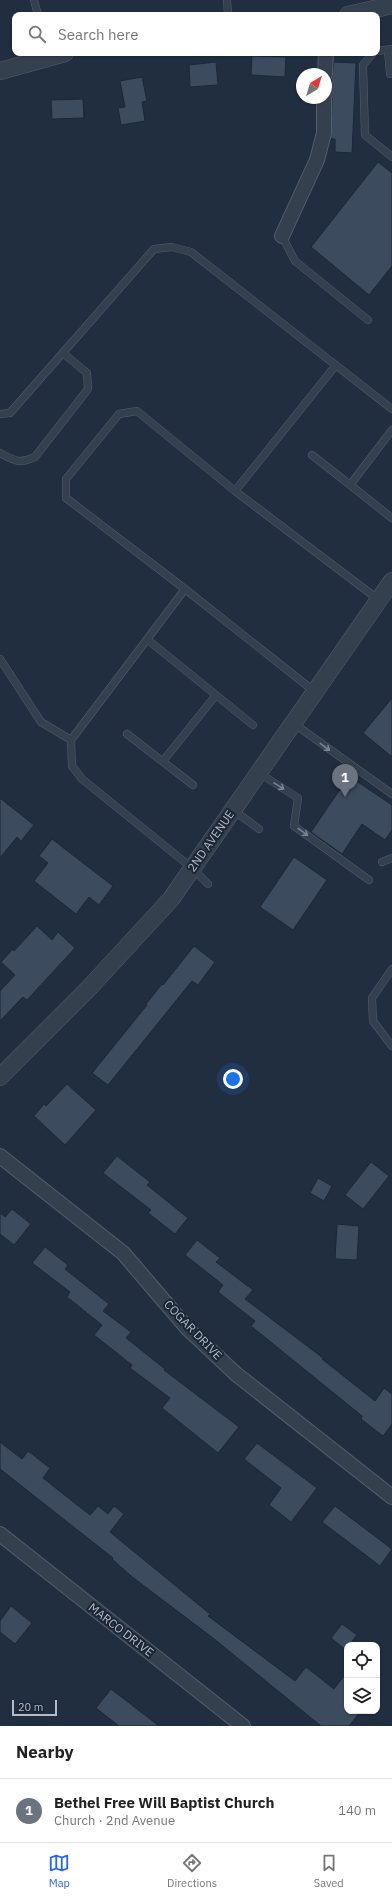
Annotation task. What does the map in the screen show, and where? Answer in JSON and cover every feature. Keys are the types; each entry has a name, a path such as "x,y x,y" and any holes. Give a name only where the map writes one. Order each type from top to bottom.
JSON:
{"street":[{"path":"364,12 391,3"},
{"path":"0,71 44,56"},
{"path":"325,68 326,56"},
{"path":"282,236 316,160 324,133 324,104"},
{"name":"2ND AVENUE","path":"0,1077 89,988 171,899 392,581"},
{"name":"COGAR DRIVE","path":"0,1156 123,1253 188,1328 236,1374 392,1497"},
{"name":"MARCO DRIVE","path":"0,1534 242,1726"}],"lane":[{"path":"34,0 37,12"},
{"path":"227,0 228,12"},
{"path":"380,51 390,49 390,74"},
{"path":"370,56 363,65 365,135 392,157"},
{"path":"282,236 295,261 368,320"},
{"path":"0,414 10,413 154,249 172,247 191,252 392,409"},
{"path":"0,453 13,460 24,462 35,457 88,388 87,374 63,353"},
{"path":"235,491 336,365"},
{"path":"315,692 186,589 66,498 66,479 119,414 136,411 235,491 379,600"},
{"path":"350,485 392,430"},
{"path":"312,455 392,518"},
{"path":"186,589 71,740 72,766 82,779 192,868 208,884"},
{"path":"148,640 253,725"},
{"path":"0,659 41,722 71,740"},
{"path":"163,761 216,695"},
{"path":"293,723 392,794"},
{"path":"127,734 193,785"},
{"path":"259,773 298,798 294,826 369,880"},
{"path":"233,810 259,829"},
{"path":"382,862 392,858"},
{"path":"392,970 372,998 373,1021 392,1046"}],"building":[{"path":"252,56 286,57 285,77 251,75"},
{"path":"216,62 218,85 190,87 189,65"},
{"path":"334,62 356,63 352,153 335,152 335,139 331,139 332,77"},
{"path":"142,77 147,101 142,102 145,121 121,125 118,108 125,107 120,81"},
{"path":"83,99 84,118 52,119 51,100"},
{"path":"378,162 392,173 392,266 369,295 311,247"},
{"path":"392,698 392,757 363,733"},
{"path":"349,776 392,805 392,830 385,840 362,824 342,854 311,832"},
{"path":"0,798 34,825 21,841 17,837 0,858"},
{"path":"52,839 113,886 99,905 89,897 76,914 34,881 48,863 39,856"},
{"path":"294,857 327,880 293,930 260,907"},
{"path":"37,926 52,940 58,932 75,948 27,1000 23,997 0,1021 0,991 15,975 1,962 13,949 14,951"},
{"path":"194,946 215,962 198,985 192,981 108,1085 92,1073"},
{"path":"67,1084 96,1110 65,1145 34,1116 44,1104 46,1106"},
{"path":"117,1156 150,1182 147,1185 188,1218 175,1234 148,1213 151,1210 103,1173"},
{"path":"371,1162 389,1176 363,1209 345,1195"},
{"path":"318,1178 332,1186 324,1201 310,1193"},
{"path":"12,1209 31,1224 14,1245 0,1234 0,1213 5,1217"},
{"path":"337,1224 359,1226 357,1260 335,1259"},
{"path":"197,1240 220,1258 216,1262 253,1290 245,1299 323,1358 322,1359 375,1401 384,1388 392,1394 392,1424 383,1436 361,1419 362,1416 251,1326 255,1321 218,1292 223,1285 185,1255"},
{"path":"45,1247 68,1265 65,1269 109,1304 103,1311 131,1332 126,1338 165,1369 164,1370 239,1427 218,1453 162,1408 170,1398 130,1368 132,1365 94,1335 102,1325 67,1297 70,1292 32,1263"},
{"path":"0,1442 22,1459 28,1451 50,1468 43,1478 90,1515 98,1506 108,1514 114,1506 124,1514 110,1532 210,1614 208,1616 295,1681 306,1667 334,1689 344,1676 344,1714 359,1714 349,1726 321,1726 213,1638 131,1576 112,1559 113,1558 0,1469"},
{"path":"257,1443 317,1488 291,1522 269,1505 281,1488 244,1459"},
{"path":"335,1506 392,1549 380,1566 322,1522"},
{"path":"11,1606 32,1623 15,1644 0,1632 0,1621"},
{"path":"342,1624 357,1635 351,1642 344,1642 344,1648 331,1638"},
{"path":"111,1689 159,1726 119,1726 96,1708"}],"place":[{"name":"Bethel Free Will Baptist Church","path":"345,797"}]}
